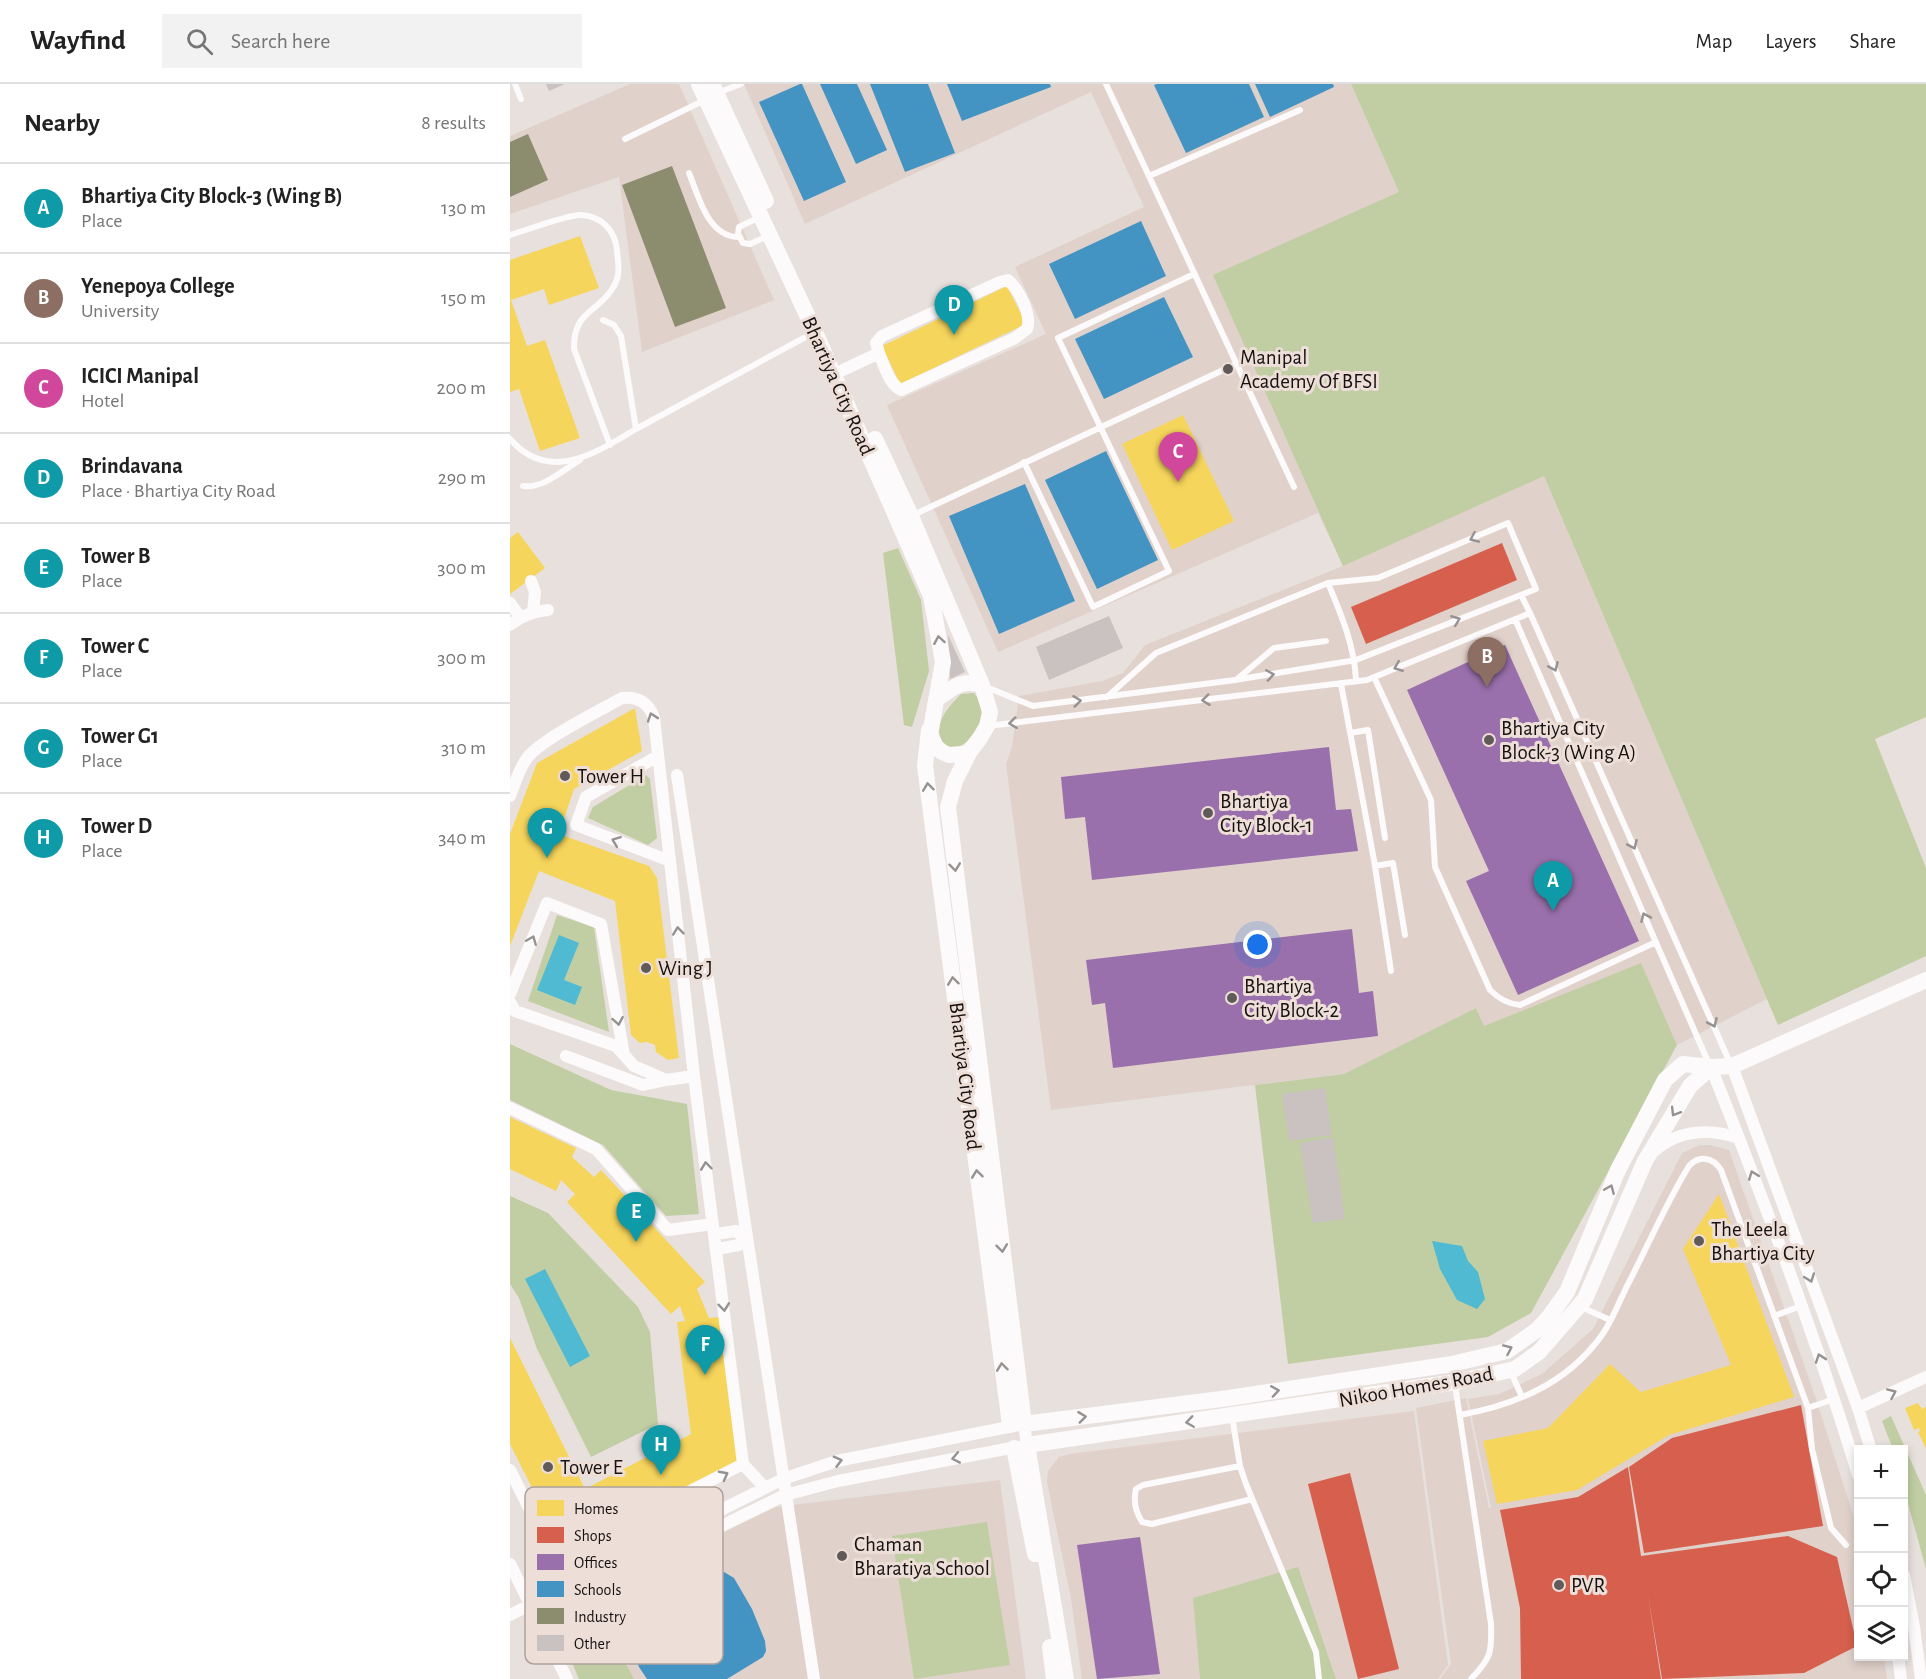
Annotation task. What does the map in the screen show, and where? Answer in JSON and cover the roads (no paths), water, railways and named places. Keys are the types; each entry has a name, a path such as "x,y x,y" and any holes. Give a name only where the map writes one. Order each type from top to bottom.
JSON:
{"street":[{"name":"Bhartiya City Road","path":"708,90 760,216 932,596 943,662 925,766 1017,1425"},
{"name":"Bhartiya City Road","path":"708,90 911,516 982,685 990,712 987,726 970,751 955,781 948,807 1017,1425"},
{"path":"1008,280 1014,286 1029,317 1027,329 1016,338 901,390 896,388 879,353 876,343 882,336 1008,280"},
{"path":"843,370 879,353"},
{"path":"531,581 535,592 533,612"},
{"path":"510,603 515,621 533,612 548,610"},
{"path":"938,698 960,684 972,682 982,685"},
{"path":"510,796 523,765 534,751 622,698 636,698 652,712 694,1076 743,1464 765,1488"},
{"path":"930,727 932,741 942,752 956,755 970,751"},
{"path":"658,756 586,797 576,825 670,861"},
{"path":"677,775 814,1679"},
{"path":"510,994 547,903 602,924 624,1054"},
{"path":"1854,1462 1807,1320 1711,1067 1732,1066 1926,980"},
{"path":"510,1002 515,1011 616,1046 634,1066 666,1080"},
{"path":"566,1056 643,1085 694,1076"},
{"name":"Nikoo Homes Road","path":"1017,1425 1230,1398 1452,1364 1508,1351 1537,1330 1563,1299 1618,1170 1665,1080 1683,1064 1711,1067"},
{"path":"1732,1066 1870,1445"},
{"name":"Nikoo Homes Road","path":"1020,1447 1456,1383 1510,1370 1539,1352 1585,1299 1648,1156 1690,1086 1711,1067"},
{"path":"510,1108 596,1149 668,1230 736,1231 747,1240"},
{"path":"1648,1156 1666,1142 1688,1134 1713,1132 1739,1138"},
{"path":"717,1249 739,1245 747,1240"},
{"path":"1807,1320 1824,1315"},
{"path":"1858,1408 1926,1377"},
{"path":"723,1509 783,1479 837,1461 1017,1425 1054,1679"},
{"path":"723,1523 785,1495 838,1481 1020,1447"},
{"path":"1020,1447 1066,1679"},
{"path":"701,1487 743,1464"},
{"path":"510,1470 525,1500"},
{"path":"510,1564 525,1593"},
{"path":"1908,1596 1921,1679"},
{"path":"510,1615 525,1612"},
{"path":"1899,1661 1901,1679"},
{"path":"560,1664 567,1679"}],"lane":[{"path":"515,84 521,99"},
{"path":"625,139 708,90 741,84"},
{"path":"1106,84 1294,488"},
{"path":"1149,176 1300,110"},
{"path":"689,173 714,227 723,234 740,237"},
{"path":"510,236 579,214 599,219 609,228 616,242 619,273 616,284 605,299 590,309 574,333 574,349 610,445"},
{"path":"760,216 739,227 740,237 743,243 750,244 769,235"},
{"path":"1024,462 1093,607 1169,571 1058,338 1194,274"},
{"path":"603,320 614,325 621,336 636,429"},
{"path":"523,486 537,485 814,332"},
{"path":"911,516 1236,364"},
{"path":"510,439 528,455 541,461 580,460"},
{"path":"982,685 1033,706 1107,697 1235,680 1356,660 1536,589 1508,523 1378,578 1328,583 1156,653 1107,697"},
{"path":"1328,583 1356,660 1356,681"},
{"path":"1521,595 1732,1066"},
{"path":"987,726 1356,681 1374,677 1530,613"},
{"path":"1515,620 1711,1067"},
{"path":"1235,680 1274,648 1326,641"},
{"path":"1374,677 1431,800 1435,867 1490,990 1495,995 1507,1002 1520,1005 1656,942"},
{"path":"1341,684 1375,866 1391,971"},
{"path":"1350,733 1368,730 1385,838"},
{"path":"1375,866 1393,863 1405,935"},
{"path":"1460,1415 1501,1407 1547,1384 1573,1367 1595,1344 1610,1320 1692,1162 1703,1159 1714,1161 1721,1170 1808,1408 1812,1449 1831,1528 1846,1545"},
{"path":"1579,1306 1610,1320"},
{"path":"1774,1316 1801,1306"},
{"path":"1452,1364 1491,1624 1492,1642 1489,1659 1471,1679"},
{"path":"1510,1370 1522,1397"},
{"path":"1230,1398 1240,1466 1316,1652 1319,1679"},
{"path":"1808,1408 1834,1399"},
{"path":"1240,1466 1143,1485 1136,1489 1133,1498 1137,1515 1142,1522 1152,1524 1252,1499"}],"water":[{"path":"559,935 579,943 564,980 582,987 575,1005 537,990"},
{"path":"1432,1241 1462,1246 1468,1261 1478,1272 1485,1299 1477,1309 1457,1300 1440,1269"},
{"path":"545,1269 590,1356 570,1367 525,1279"}],"place":[{"name":"Brindavana","path":"954,335"},
{"name":"Manipal Academy Of BFSI","path":"1228,369"},
{"name":"ICICI Manipal","path":"1178,482"},
{"name":"Yenepoya College","path":"1487,687"},
{"name":"Bhartiya City Block-3 (Wing A)","path":"1489,740"},
{"name":"Tower H","path":"565,776"},
{"name":"Bhartiya City Block-1","path":"1208,813"},
{"name":"Tower G1","path":"547,858"},
{"name":"Bhartiya City Block-3 (Wing B)","path":"1553,911"},
{"name":"Wing J","path":"646,968"},
{"name":"Bhartiya City Block-2","path":"1232,998"},
{"name":"The Leela Bhartiya City","path":"1699,1241"},
{"name":"Tower B","path":"636,1242"},
{"name":"Tower C","path":"705,1375"},
{"name":"Tower E","path":"548,1467"},
{"name":"Tower D","path":"661,1475"},
{"name":"Chaman Bharatiya School","path":"842,1556"},
{"name":"PVR","path":"1559,1585"}]}
